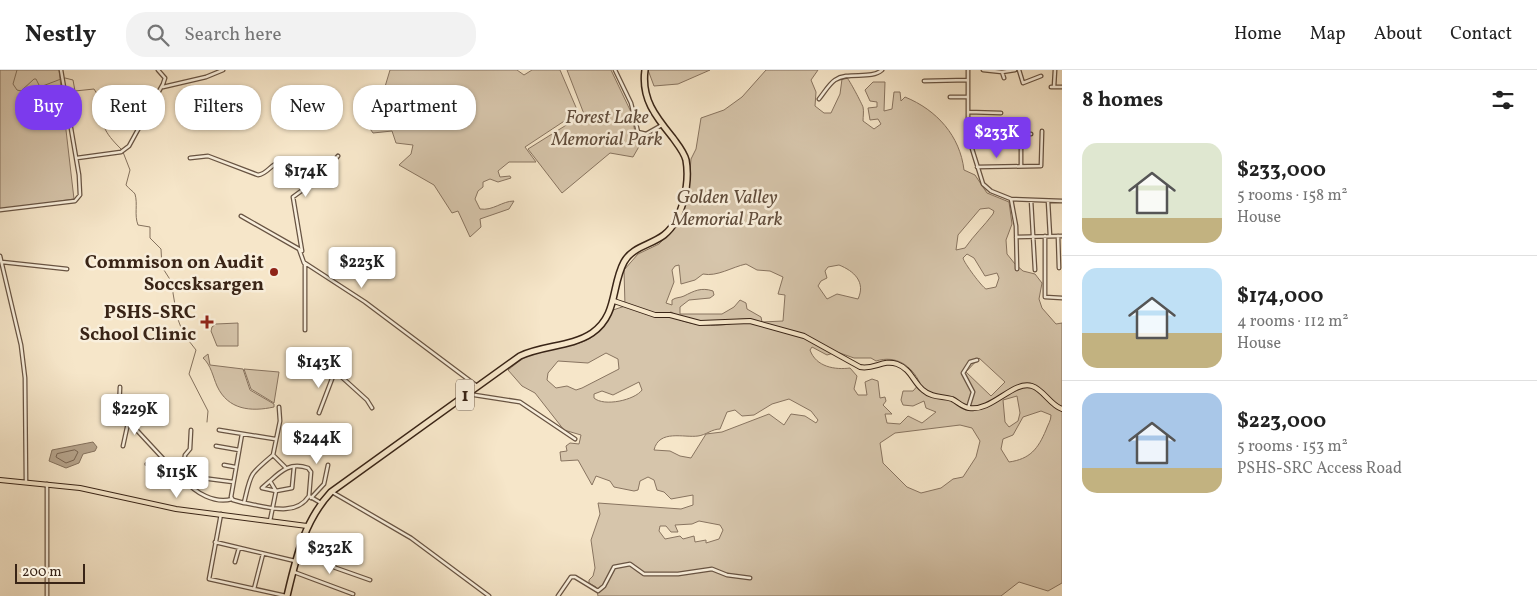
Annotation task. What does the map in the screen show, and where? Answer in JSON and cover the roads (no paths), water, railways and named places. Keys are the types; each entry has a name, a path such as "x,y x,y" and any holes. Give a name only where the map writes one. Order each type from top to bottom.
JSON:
{"highway":[{"name":"1","path":"287,596 298,550 307,526 321,503 331,492 477,386 526,353 590,334 606,320 614,302 621,268 627,258 634,251 668,231 681,207 687,162 683,151 653,112 647,98 645,70"}],"main road":[{"path":"614,302 655,315 670,315 700,324 746,320 796,333 860,367 869,368 887,362 900,365 929,394 953,400 968,408 986,406 1017,388 1027,385 1035,388 1053,405 1062,409"},
{"path":"0,480 96,490 167,507 307,526"}],"street":[{"path":"0,210 78,199 80,192 77,158 61,70"},
{"path":"158,70 164,78 163,85"},
{"path":"165,87 213,76 224,70"},
{"path":"615,70 631,103 638,132 648,134 662,125"},
{"path":"968,70 968,136 976,167 985,187 1011,199 1062,201"},
{"path":"983,70 1002,72 1017,70 1023,83 1041,76"},
{"path":"1055,70 1053,87 1062,87"},
{"path":"820,99 838,78 862,72 881,71"},
{"path":"1002,72 1004,78"},
{"path":"924,81 968,80"},
{"path":"950,97 968,97"},
{"path":"968,112 1001,113"},
{"path":"77,158 121,152 134,140 139,130"},
{"path":"976,167 1042,166 1042,131"},
{"path":"1021,166 1021,134 1031,134"},
{"path":"190,158 208,156 258,175 275,163 281,162 305,189"},
{"path":"305,330 304,263 293,199 319,178 338,156"},
{"path":"1011,199 1016,237 1017,269"},
{"path":"1031,200 1035,270"},
{"path":"1048,201 1050,236"},
{"path":"241,216 302,251"},
{"path":"1045,236 1045,297 1062,298"},
{"path":"1016,237 1060,236 1060,268"},
{"path":"0,256 20,339 25,378 26,482"},
{"path":"2,262 67,269"},
{"path":"304,263 365,302 477,386"},
{"path":"968,408 973,392 963,373 970,362 977,360"},
{"path":"319,413 335,372 368,400 372,408"},
{"path":"120,387 118,409 128,422 178,475 204,496 232,499 273,508 294,508 304,502 324,484 328,465"},
{"path":"467,394 520,402 575,440"},
{"path":"244,503 250,474 273,455 280,416 279,407"},
{"path":"123,446 128,422"},
{"path":"191,430 190,449 186,454 184,463 196,479"},
{"path":"219,430 275,439"},
{"path":"232,499 235,466 242,434"},
{"path":"216,446 239,450"},
{"path":"273,455 285,467"},
{"path":"147,464 178,475 189,471"},
{"path":"224,465 235,466"},
{"path":"257,487 276,491 293,487 294,466"},
{"path":"262,488 285,467 307,467 310,471 310,497"},
{"path":"185,480 206,478 233,482"},
{"path":"270,481 276,491 270,521"},
{"path":"47,484 47,596"},
{"path":"331,492 411,538 489,596"},
{"path":"310,497 321,503"},
{"path":"221,514 208,574 210,580 287,596"},
{"path":"215,542 295,561"},
{"path":"235,562 239,548"},
{"path":"298,550 336,568 370,580"},
{"path":"254,589 263,553"},
{"path":"558,596 571,577 575,577 598,591 604,586 614,567 630,564 644,574 678,574 712,569 727,575 750,578"},
{"path":"292,572 353,594"}],"water":[{"path":"93,442 97,447 95,451 83,454 79,463 66,468 49,461 52,450"}],"waterway":[{"path":"17,70 13,84 17,90 21,91 34,79 36,79 40,87 61,79"},
{"path":"65,78 73,80 75,91 94,89 101,100 104,127 121,149"},
{"path":"123,152 130,170 126,185 135,194 138,225 150,227 150,238 161,249 162,267 171,281 177,317 182,330 188,335 189,341 196,350 189,374 208,411 207,422"}],"place":[{"name":"Commison on Audit Soccsksargen","path":"274,272"},
{"name":"PSHS-SRC School Clinic","path":"207,322"}],"park label":[{"name":"Forest Lake Memorial Park","path":"607,127"},
{"name":"Golden Valley Memorial Park","path":"727,207"}]}
